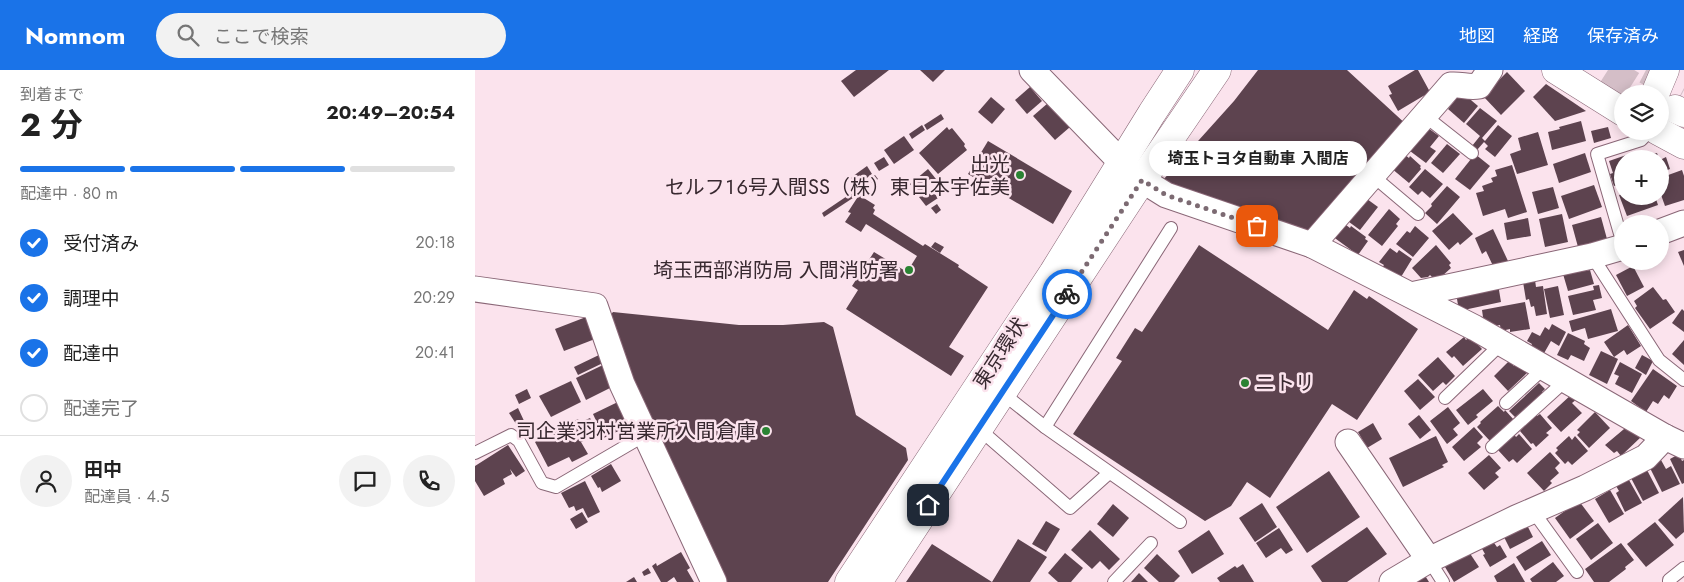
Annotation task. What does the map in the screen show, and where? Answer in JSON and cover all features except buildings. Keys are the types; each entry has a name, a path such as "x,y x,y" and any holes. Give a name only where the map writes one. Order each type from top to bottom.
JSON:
{"highway":[{"name":"東京環状","path":"878,582 1001,392 1132,171 1152,113 1180,70"},
{"name":"東京環状","path":"849,582 1053,273 1132,171 1217,70"},
{"path":"1556,70 1614,106"},
{"path":"1665,70 1671,105"},
{"path":"1669,136 1684,144"}],"street":[{"path":"1032,70 1132,171 1166,195 1312,245 1475,328 1675,442"},
{"path":"1312,245 1451,85 1460,84 1470,88 1479,86 1490,70"},
{"path":"1669,229 1684,223"},
{"path":"1411,295 1592,256 1614,248"},
{"path":"475,289 595,306 622,384 667,478 712,582"},
{"path":"1348,442 1429,560"},
{"path":"1392,582 1429,560 1585,488 1675,442"}],"lane":[{"path":"1425,116 1472,153"},
{"path":"1614,215 1597,154 1641,140"},
{"path":"1373,176 1418,214"},
{"path":"1045,427 1171,228"},
{"path":"1592,256 1659,360 1684,380"},
{"path":"1445,398 1501,344"},
{"path":"1506,403 1543,368"},
{"path":"1491,447 1565,381"},
{"path":"1001,392 1045,427 1180,522"},
{"path":"978,428 1070,508 1109,472"},
{"path":"475,453 511,435 519,441 542,483 556,487 645,435"},
{"path":"1533,511 1577,572"},
{"path":"1114,582 1151,543"},
{"path":"1429,560 1443,582"},
{"path":"1669,582 1684,568"}],"tunnel":[{"path":"1608,70 1632,85"},
{"path":"1646,70 1684,90"}],"way so far":[{"path":"1067,294 1142,180 1166,195 1257,226"}],"place":[{"name":"出光 セルフ１６号入間SS（株）東日本宇佐美","path":"1020,175"},
{"name":"埼玉トヨタ自動車 入間店","path":"1257,226"},
{"name":"埼玉西部消防局 入間消防署","path":"909,270"},
{"name":"ニトリ","path":"1245,383"},
{"name":"司企業羽村営業所入間倉庫","path":"766,431"}],"route":[{"path":"928,505 1067,294"}]}
